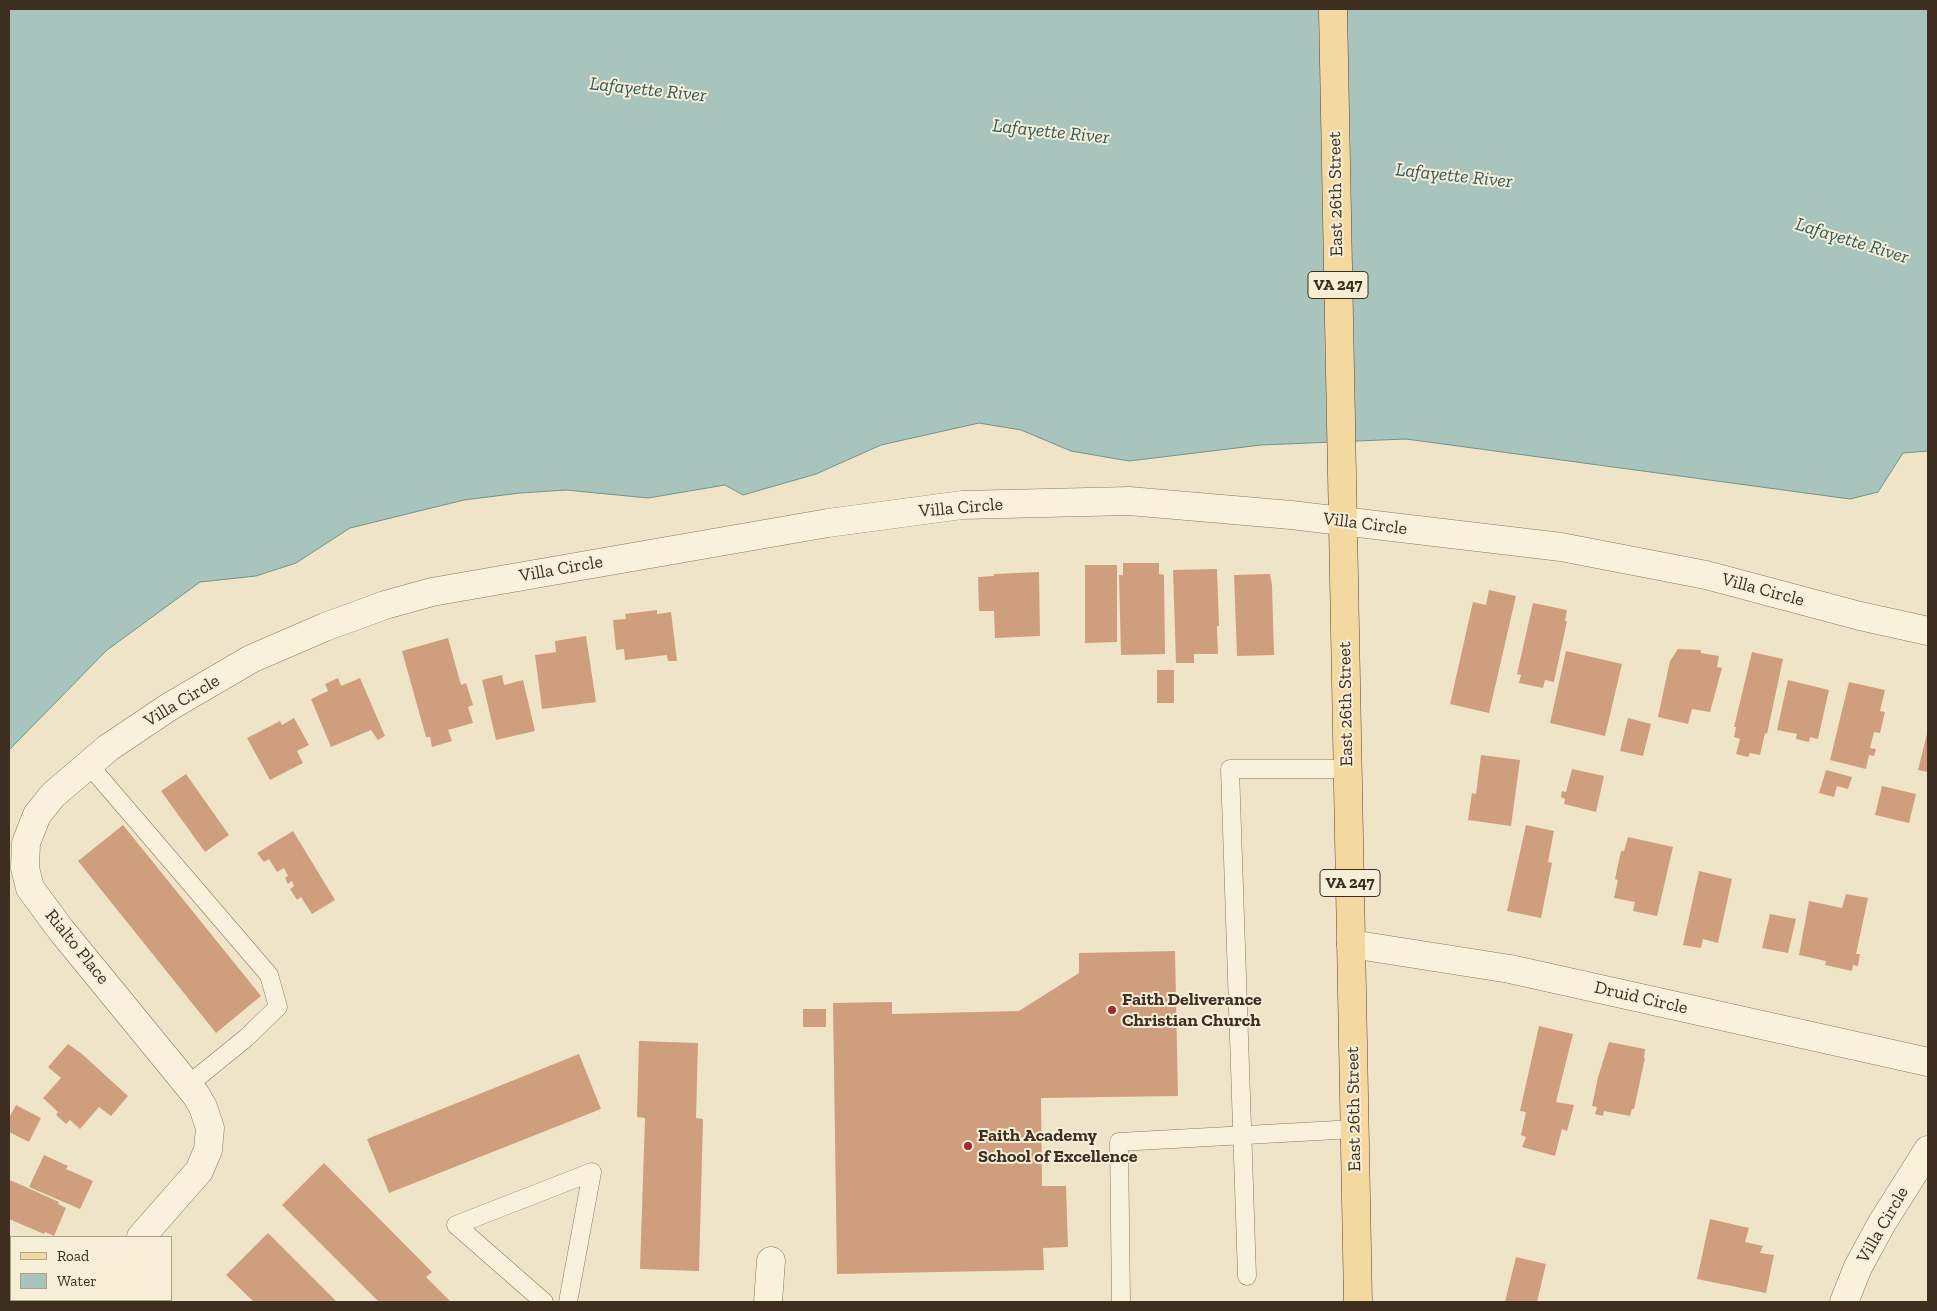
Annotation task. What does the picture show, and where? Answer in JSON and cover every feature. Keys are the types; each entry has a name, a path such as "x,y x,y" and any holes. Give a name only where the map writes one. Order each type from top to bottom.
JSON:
{"main road":[{"name":"East 26th Street","path":"1333,9 1358,1302"}],"street":[{"name":"Villa Circle","path":"47,803 53,795 108,748 168,707 251,659 325,627 386,605 432,592 828,523 962,505 1130,502 1291,515 1561,547 1706,575 1860,616 1928,631"},
{"name":"Rialto Place","path":"47,803 37,815 26,843 25,868 30,888 185,1081 203,1107 210,1128 208,1150 200,1172 142,1236"},
{"name":"Druid Circle","path":"1351,944 1510,969 1928,1062"},
{"name":"Villa Circle","path":"1844,1302 1858,1267 1882,1223 1928,1150"},
{"path":"768,1302 771,1261"}],"lane":[{"path":"89,765 269,975 278,1007 246,1038 185,1081"},
{"path":"1247,1276 1230,769 1347,769"},
{"path":"1121,1295 1119,1142 1355,1129"},
{"path":"544,1302 456,1225 592,1172 568,1302"}],"water":[{"name":"Lafayette River","path":"9,9 1928,9 1928,451 1903,453 1878,492 1850,499 1406,439 1261,445 1129,461 1071,451 1021,430 979,423 881,445 816,474 743,495 725,485 648,498 566,490 520,493 464,500 350,528 296,563 256,576 200,582 107,650 9,750"}],"building":[{"path":"1123,563 1159,563 1159,574 1164,575 1165,654 1121,655 1119,575 1123,575"},
{"path":"1085,565 1117,565 1117,642 1085,643"},
{"path":"1217,569 1218,654 1194,654 1194,663 1176,663 1173,570"},
{"path":"1039,572 1040,636 995,638 994,611 979,611 978,577 994,576 994,574"},
{"path":"1270,574 1274,655 1237,656 1234,575"},
{"path":"1489,590 1516,596 1489,713 1450,704 1473,602 1486,605"},
{"path":"1533,603 1567,610 1565,621 1567,621 1554,682 1545,680 1543,688 1519,683 1521,675 1517,674"},
{"path":"657,610 657,614 671,612 677,661 668,661 667,655 625,660 624,649 616,650 613,620 626,619 625,614"},
{"path":"586,636 596,702 542,709 535,655 556,652 555,641"},
{"path":"448,638 461,685 466,683 473,705 468,707 473,723 448,730 452,741 432,747 430,737 426,737 402,651"},
{"path":"1678,649 1701,650 1701,653 1719,656 1717,667 1722,668 1710,712 1692,709 1688,724 1658,717 1670,661"},
{"path":"1566,651 1622,664 1605,736 1550,723"},
{"path":"1752,652 1783,659 1767,734 1765,733 1760,755 1750,753 1748,757 1736,754 1740,739 1734,737 1736,727 1734,727"},
{"path":"1157,670 1174,670 1174,703 1157,703"},
{"path":"502,675 504,685 523,680 535,731 496,740 482,680"},
{"path":"338,678 341,686 360,678 385,736 378,740 371,730 331,747 311,699 328,691 325,684"},
{"path":"1788,680 1829,690 1818,739 1810,737 1809,742 1796,739 1797,734 1777,730"},
{"path":"1849,682 1885,690 1880,711 1885,712 1880,733 1874,732 1870,748 1876,749 1874,756 1869,755 1866,769 1830,760"},
{"path":"294,718 309,745 297,751 303,763 270,780 247,738 280,721 282,725"},
{"path":"1628,718 1651,724 1643,756 1620,751"},
{"path":"1928,730 1928,772 1918,770"},
{"path":"1481,755 1520,760 1511,826 1468,820 1472,793 1476,794"},
{"path":"1572,769 1604,776 1596,812 1564,804 1565,799 1561,797 1562,791 1566,792"},
{"path":"1826,770 1852,777 1848,789 1837,786 1834,797 1819,793"},
{"path":"186,774 229,835 205,852 161,791"},
{"path":"1882,786 1916,794 1909,823 1875,815"},
{"path":"123,825 261,996 216,1033 78,861"},
{"path":"1526,825 1554,831 1548,862 1552,863 1541,918 1507,911"},
{"path":"293,831 335,900 312,914 301,897 297,900 290,889 294,886 292,881 288,884 285,878 288,876 284,868 277,872 269,859 264,862 257,853"},
{"path":"1628,837 1673,847 1657,916 1633,911 1635,902 1614,898 1618,880 1615,879 1621,851 1624,851"},
{"path":"1699,871 1732,879 1718,943 1703,939 1701,948 1683,945"},
{"path":"1846,894 1868,898 1856,954 1860,954 1858,966 1853,965 1852,971 1825,965 1826,961 1799,955 1809,901 1842,908"},
{"path":"1770,914 1796,919 1788,953 1762,948"},
{"path":"1175,951 1178,1096 1041,1098 1042,1186 1066,1186 1068,1247 1043,1248 1044,1270 837,1274 833,1003 892,1002 892,1014 1019,1011 1079,973 1079,953"},
{"path":"803,1009 826,1009 826,1027 803,1027"},
{"path":"1539,1026 1573,1034 1556,1102 1574,1105 1567,1131 1562,1129 1555,1156 1522,1147 1526,1137 1521,1135 1526,1112 1520,1111"},
{"path":"639,1041 698,1043 696,1118 703,1119 699,1271 640,1269 645,1118 637,1117"},
{"path":"1609,1042 1645,1049 1645,1058 1634,1109 1632,1109 1630,1116 1604,1111 1603,1116 1595,1114 1597,1107 1592,1106 1598,1077"},
{"path":"68,1044 82,1054 128,1096 111,1116 99,1107 80,1129 70,1120 66,1124 56,1115 58,1112 43,1098 61,1078 48,1067"},
{"path":"579,1054 601,1109 389,1193 367,1139"},
{"path":"16,1105 41,1118 29,1142 9,1132 9,1118"},
{"path":"44,1155 68,1166 66,1169 93,1181 80,1209 29,1187"},
{"path":"324,1163 432,1272 426,1277 451,1302 379,1302 282,1205"},
{"path":"10,1180 59,1202 58,1204 66,1208 54,1236 45,1232 44,1234 9,1219"},
{"path":"1710,1219 1749,1228 1745,1242 1763,1246 1760,1253 1774,1255 1766,1293 1697,1279"},
{"path":"268,1233 337,1302 254,1302 226,1275"},
{"path":"9,1236 10,1280 9,1279"},
{"path":"1516,1257 1546,1264 1537,1302 1505,1302"}],"place":[{"name":"Faith Deliverance Christian Church","path":"1112,1010"},
{"name":"Faith Academy School of Excellence","path":"968,1146"}]}
